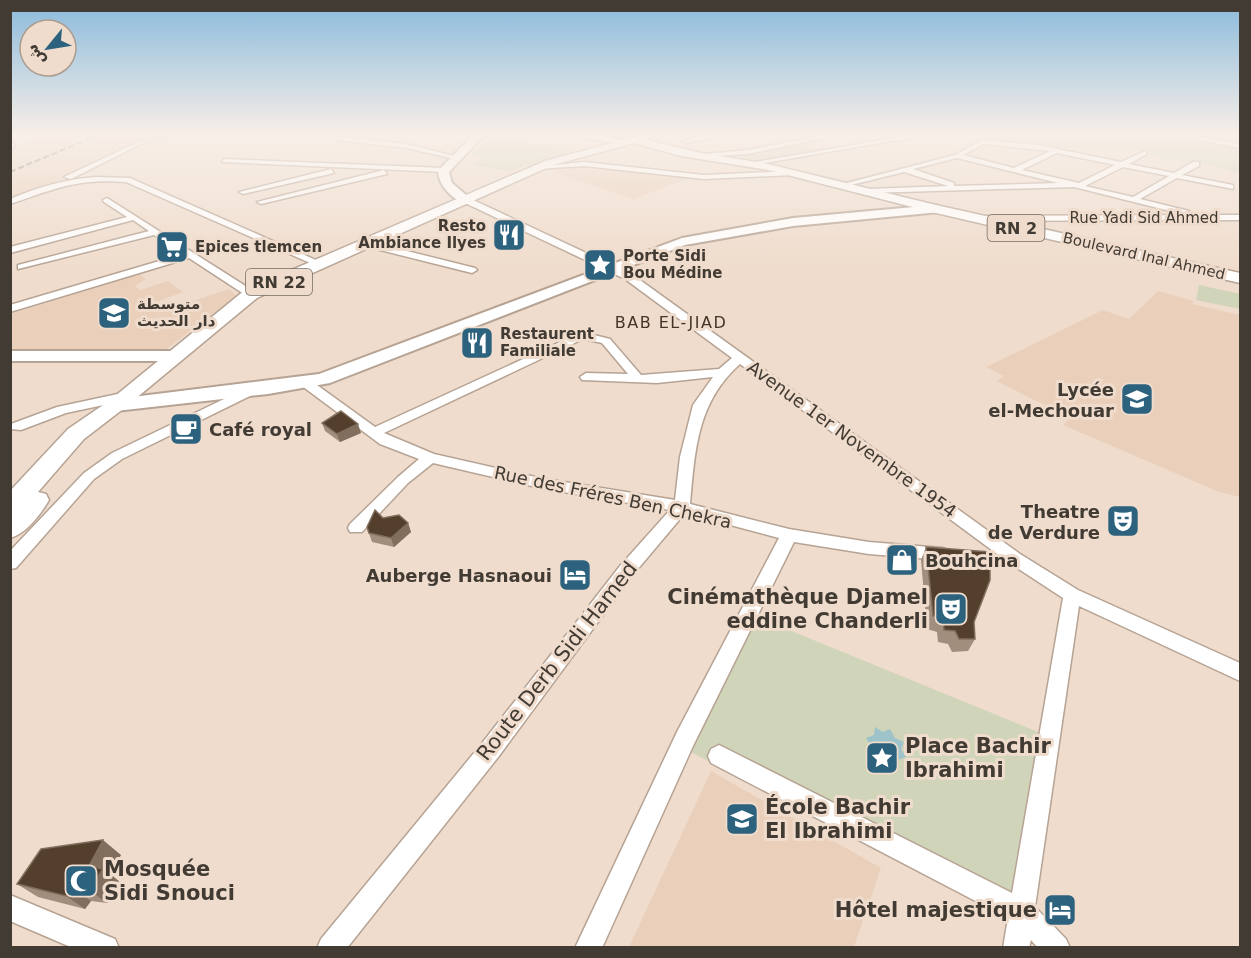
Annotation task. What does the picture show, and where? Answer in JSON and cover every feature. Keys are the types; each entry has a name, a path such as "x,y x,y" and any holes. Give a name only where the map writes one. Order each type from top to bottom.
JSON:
{"main road":[{"path":"443,180 450,189 466,200"},
{"name":"RN 22","path":"10,507 76,434 122,400 251,294 510,180"},
{"name":"Boulevard Inal Ahmed","path":"821,180 936,210 1240,278"},
{"path":"874,213 904,201"},
{"path":"122,400 251,390 306,383 405,349 681,242 793,222 874,213 936,210"},
{"path":"10,356 174,356"},
{"name":"RN 22","path":"10,529 97,435 122,400"}],"street":[{"path":"10,202 60,180"},
{"path":"48,185 86,180"},
{"path":"123,180 320,264"},
{"path":"243,192 292,180"},
{"path":"261,202 353,180"},
{"path":"843,185 866,180"},
{"path":"937,180 963,188"},
{"path":"1057,180 1136,198 1186,213"},
{"path":"867,191 1080,185 1091,180"},
{"path":"1136,198 1166,180"},
{"path":"1199,180 1230,187"},
{"path":"107,200 251,294"},
{"name":"Avenue 1er Novembre 1954","path":"466,200 629,276 1014,558 1072,595 1240,672"},
{"path":"10,250 132,218"},
{"name":"Rue Yadi Sid Ahmed","path":"975,218 1240,218"},
{"path":"21,267 155,232"},
{"path":"367,244 472,270"},
{"path":"10,309 188,255"},
{"path":"374,433 582,335 606,341 613,346 636,376"},
{"path":"682,507 687,457 700,405 723,372 740,357"},
{"path":"586,377 636,376 657,379 723,372"},
{"name":"Rue des Fréres Ben Chekra","path":"306,383 385,441 430,458 540,483 682,507 789,535 869,548 952,555"},
{"path":"10,563 89,476 117,456 251,390"},
{"path":"16,427 62,410 122,400"},
{"path":"357,528 403,480 430,458"},
{"name":"Route Derb Sidi Hamed","path":"330,948 491,749 626,571 682,507"},
{"path":"588,948 685,739 789,535"},
{"path":"985,557 1014,558"},
{"path":"1016,948 1072,595"},
{"path":"719,756 1021,911 1057,948"},
{"path":"10,908 106,948"}],"shaded area":[{"path":"11,180 60,180 11,202"},
{"path":"575,180 685,180 633,199"},
{"name":"متوسطة دار الحديث","path":"139,274 146,279 135,286 140,290 168,281 183,292 159,301 172,312 190,306 187,303 229,289 237,296 161,353 11,351 11,314"},
{"name":"Lycée el-Mechouar","path":"1158,291 1194,301 1192,304 1240,315 1240,497 1219,492 1063,425 1070,418 997,381 1004,376 986,367 1103,310 1129,319"},
{"name":"École Bachir El Ibrahimi","path":"711,771 881,868 854,947 629,947"}],"green space":[{"path":"1199,285 1240,294 1240,309 1196,300"},
{"name":"Place Bachir Ibrahimi","path":"752,615 1038,732 1016,920 683,748"}],"water":[{"path":"875,727 883,732 890,729 895,738 904,742 901,749 906,757 898,760 898,768 889,761 881,763 876,755 867,753 871,746 866,738 874,735"}],"building":[{"path":"341,411 358,424 337,434 322,423"},
{"path":"375,510 383,518 399,515 408,523 391,538 369,533 367,527"},
{"name":"Cinémathèque Djamel eddine Chanderli","path":"926,547 990,552 990,580 974,622 975,639 959,639 955,631 944,630 943,619 933,616"},
{"path":"103,840 89,866 103,869 89,890 72,888 66,896 17,884 41,849"}],"place":[{"name":"Resto Ambiance Ilyes","path":"509,235"},
{"name":"Epices tlemcen","path":"172,247"},
{"name":"Porte Sidi Bou Médine","path":"600,265"},
{"name":"متوسطة دار الحديث","path":"114,313"},
{"name":"Restaurent Familiale","path":"477,343"},
{"name":"Lycée el-Mechouar","path":"1137,399"},
{"name":"Café royal","path":"186,429"},
{"name":"Theatre de Verdure","path":"1123,521"},
{"name":"Bouhcina","path":"902,560"},
{"name":"Auberge Hasnaoui","path":"575,575"},
{"name":"Cinémathèque Djamel eddine Chanderli","path":"951,609"},
{"name":"Place Bachir Ibrahimi","path":"882,758"},
{"name":"École Bachir El Ibrahimi","path":"742,819"},
{"name":"Mosquée Sidi Snouci","path":"81,881"},
{"name":"Hôtel majestique","path":"1060,910"}],"district":[{"name":"BAB EL-JIAD","path":"671,322"}]}
